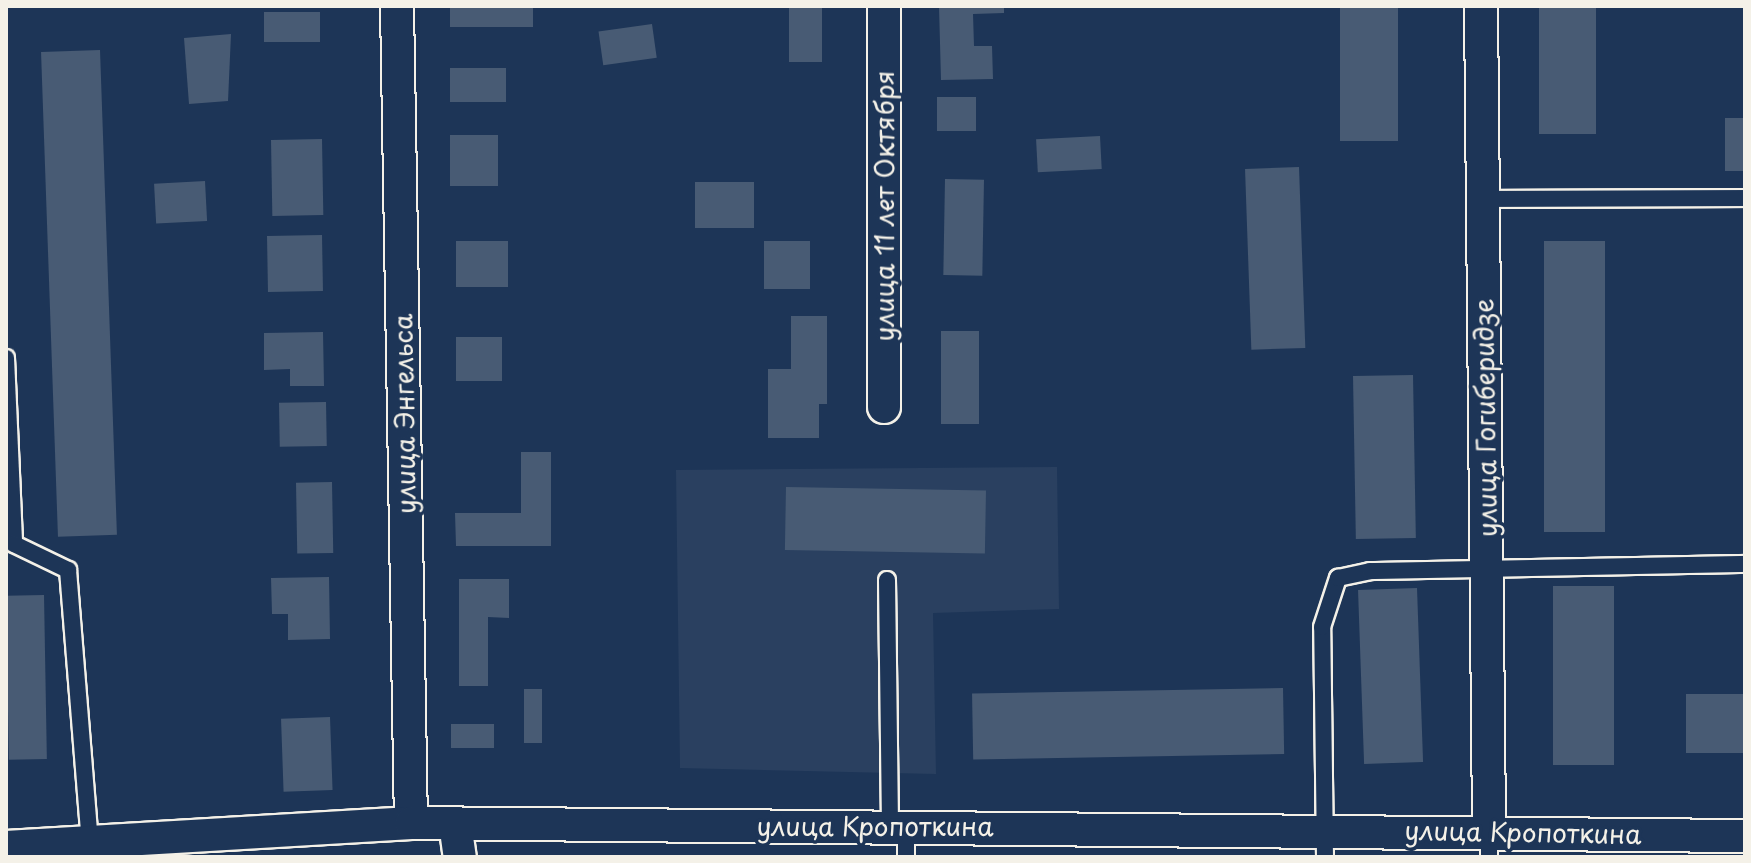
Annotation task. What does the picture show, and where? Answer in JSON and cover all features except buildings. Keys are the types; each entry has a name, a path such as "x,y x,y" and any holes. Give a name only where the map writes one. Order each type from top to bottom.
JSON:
{"street":[{"name":"улица Энгельса","path":"397,6 411,823"},
{"name":"улица 11 лет Октября","path":"884,6 884,407"},
{"name":"улица Гогиберидзе","path":"1481,6 1489,844"},
{"name":"улица Кропоткина","path":"6,847 411,823 1325,843 1646,845 1745,836"},
{"path":"455,823 460,857"}],"lane":[{"path":"1483,199 1745,198"},
{"path":"6,358 10,546 68,570 90,842"},
{"path":"1325,843 1322,627 1329,589 1338,578 1370,571 1745,564"},
{"path":"887,580 901,836"}],"shaded area":[{"path":"1057,467 1059,609 933,613 936,774 680,768 676,470"}]}
